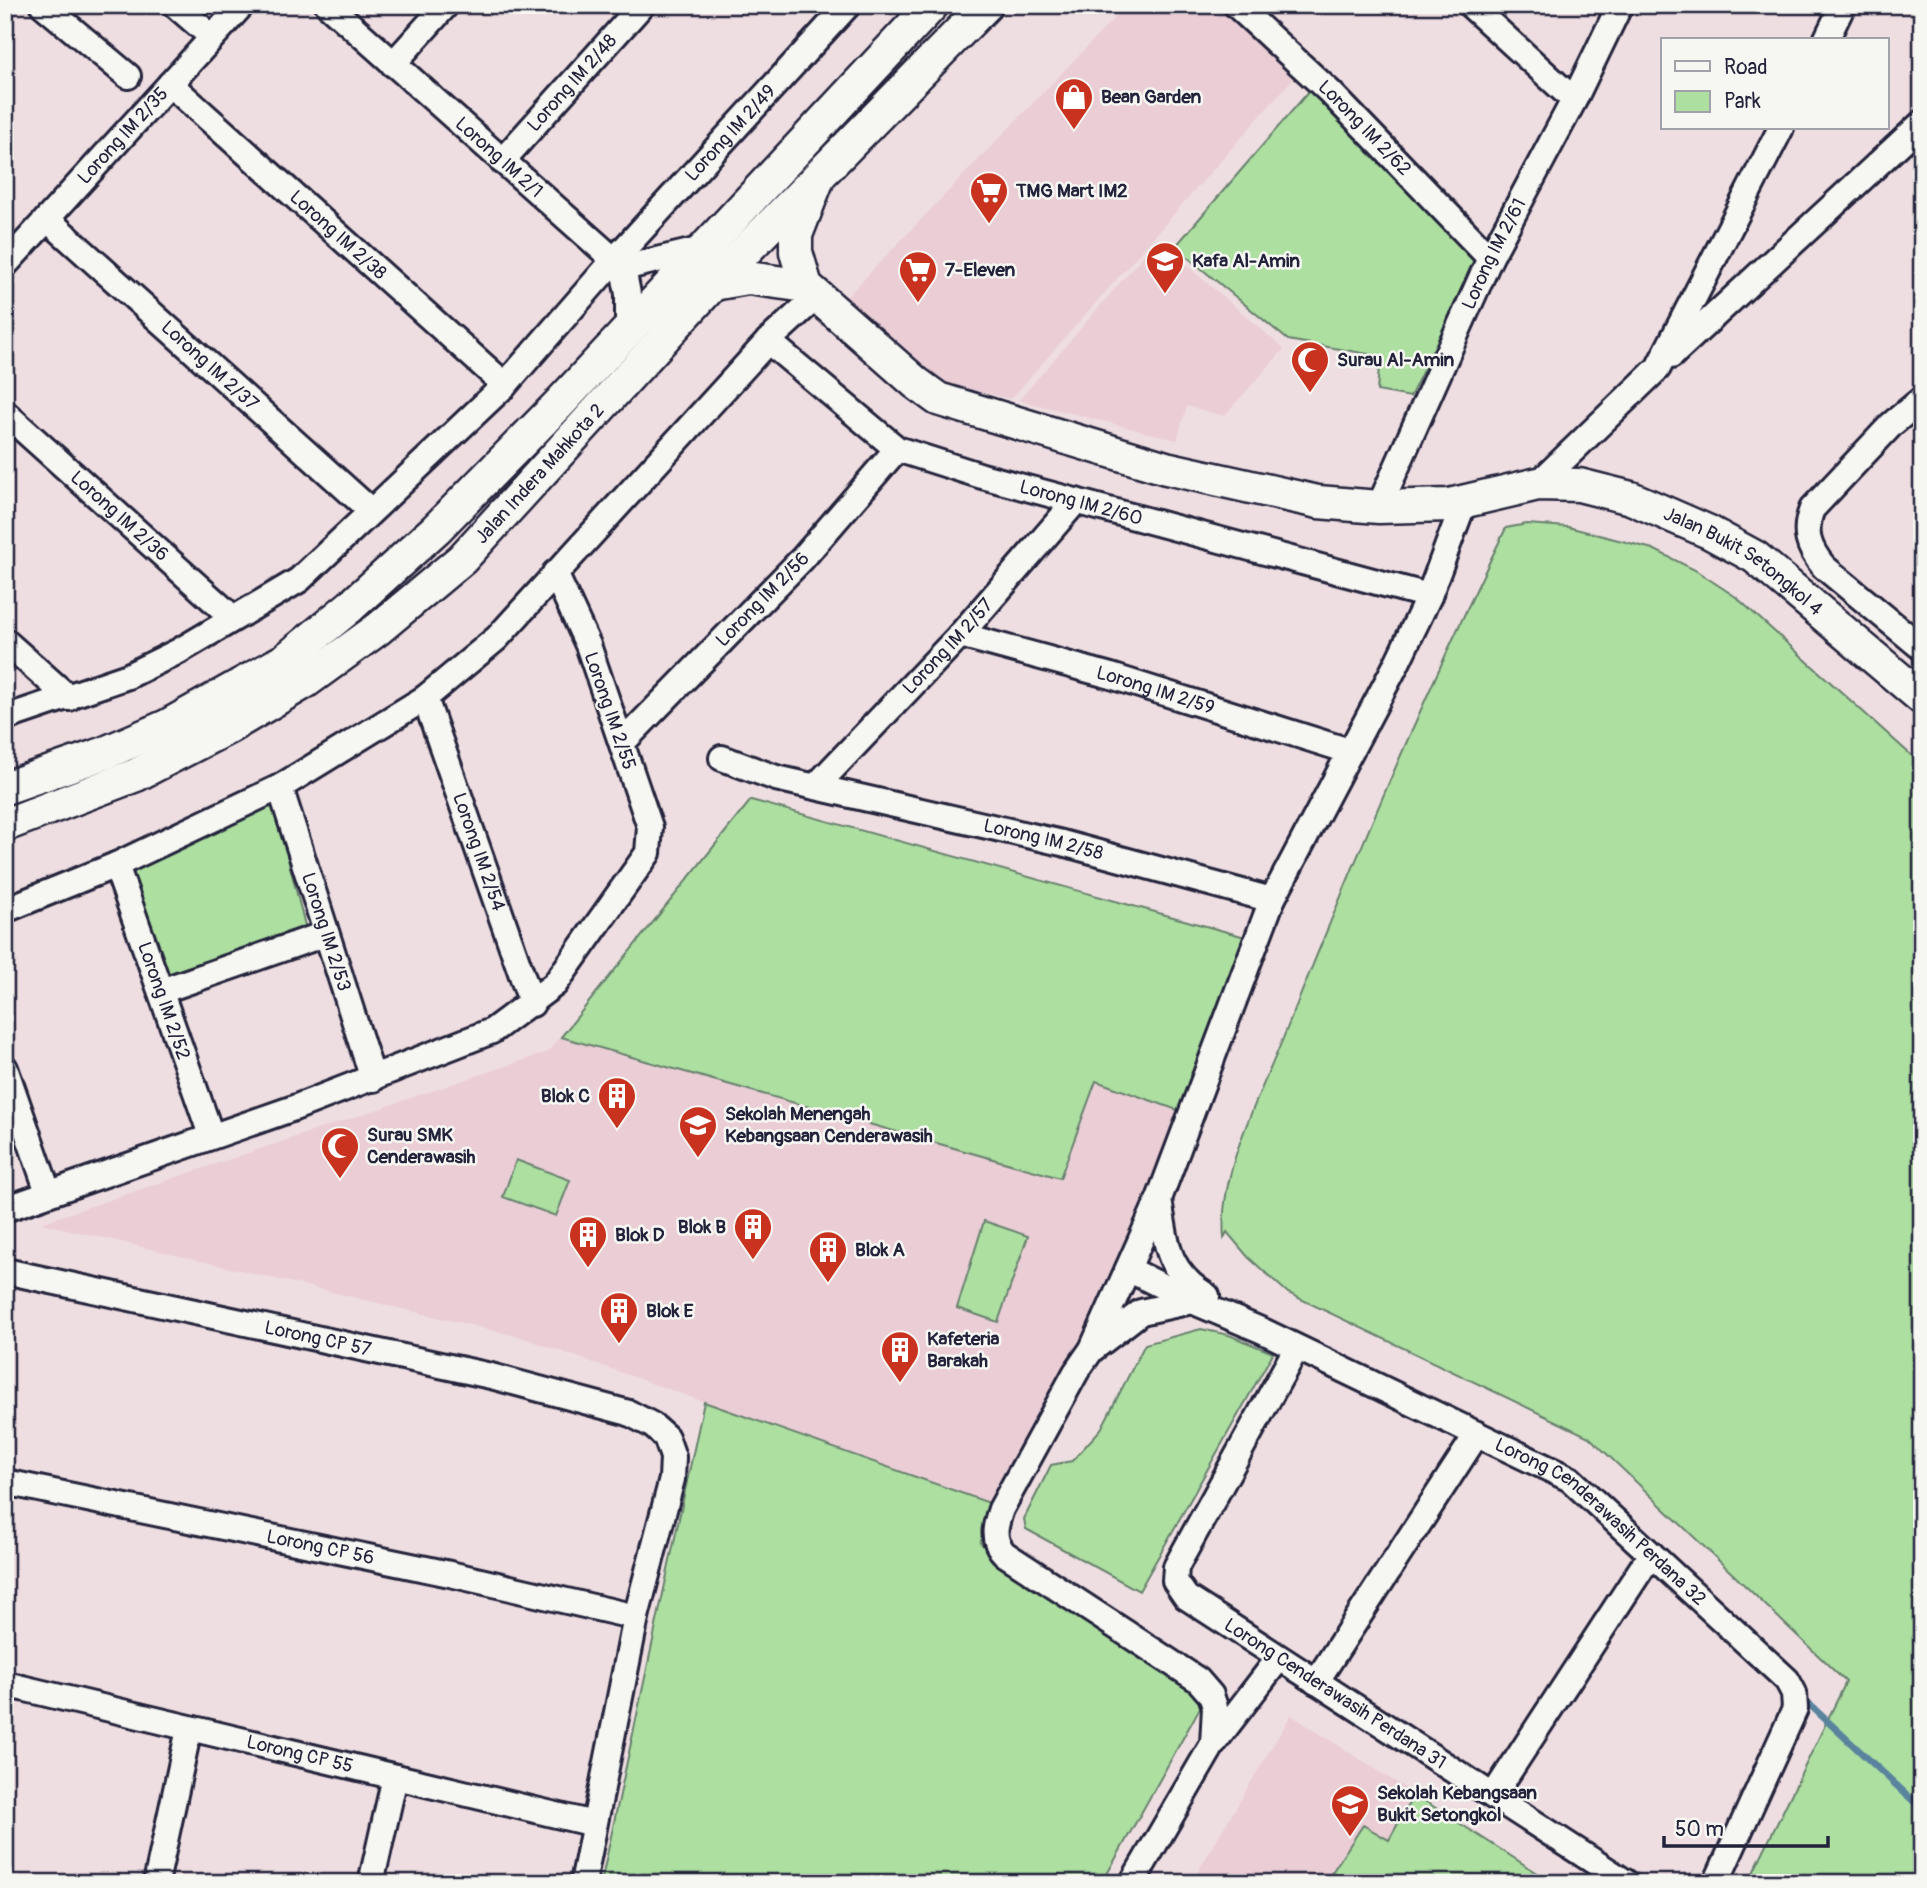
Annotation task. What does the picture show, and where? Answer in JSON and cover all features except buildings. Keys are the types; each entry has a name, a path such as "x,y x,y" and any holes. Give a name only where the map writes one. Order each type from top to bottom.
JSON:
{"street":[{"path":"43,5 128,76"},
{"path":"175,5 212,37"},
{"name":"Lorong IM 2/35","path":"5,265 242,5"},
{"name":"Lorong IM 2/1","path":"328,5 618,264"},
{"path":"393,64 446,5"},
{"name":"Lorong IM 2/48","path":"502,161 642,5"},
{"name":"Lorong IM 2/49","path":"5,718 128,676 169,656 299,580 505,385 618,264 848,5"},
{"name":"Jalan Indera Mahkota 2","path":"5,788 105,753 167,726 285,660 351,606 436,529 628,330 932,5"},
{"name":"Jalan Indera Mahkota 2","path":"5,825 136,775 229,727 304,682 378,629 462,559 713,284 817,181 986,5"},
{"name":"Lorong IM 2/62","path":"1236,5 1330,92 1490,258"},
{"path":"1471,5 1574,100"},
{"name":"Lorong IM 2/61","path":"1379,507 1490,258 1574,100 1620,5"},
{"path":"1827,38 1843,5"},
{"name":"Lorong IM 2/38","path":"170,84 505,385"},
{"path":"1538,484 1658,368 1922,123"},
{"path":"1658,368 1780,130"},
{"path":"811,291 796,252 796,235 817,181"},
{"name":"Lorong IM 2/37","path":"47,219 371,511"},
{"path":"628,330 628,294 618,264 703,249"},
{"path":"713,284 748,278 811,291"},
{"path":"5,909 116,865 280,787 425,698 497,638 811,291"},
{"name":"Jalan Bukit Setongkol 4","path":"811,291 938,399 1166,468 1318,502 1379,507 1464,502 1538,484 1579,485 1631,498 1709,531 1755,557 1922,698"},
{"name":"Lorong IM 2/60","path":"768,341 897,449 982,476 1429,596"},
{"path":"1922,398 1892,424 1812,509 1805,526 1813,554 1824,567 1922,648"},
{"name":"Lorong IM 2/36","path":"5,413 233,618"},
{"name":"Lorong IM 2/56","path":"622,743 803,558 897,449"},
{"name":"Lorong IM 2/57","path":"816,786 960,635 1076,500"},
{"path":"1213,1744 1215,1707 1211,1695 1198,1680 1005,1554 995,1537 1001,1509 1092,1349 1159,1199 1272,900 1396,665 1429,596 1464,502"},
{"path":"436,529 444,551 462,559"},
{"name":"Lorong IM 2/55","path":"532,1004 555,984 648,853 650,827 588,645 555,573"},
{"name":"Lorong IM 2/59","path":"960,635 1111,676 1349,751"},
{"path":"5,641 69,698"},
{"name":"Lorong IM 2/54","path":"425,698 532,1004"},
{"name":"Lorong IM 2/58","path":"722,758 749,770 1062,843 1272,900"},
{"name":"Lorong IM 2/53","path":"280,787 373,1079"},
{"name":"Lorong IM 2/52","path":"116,865 211,1135"},
{"path":"161,991 325,934"},
{"path":"5,1209 373,1079 492,1031 532,1004"},
{"path":"5,1068 48,1192"},
{"path":"1159,1199 1168,1252 1186,1283 1263,1331"},
{"name":"Lorong Cenderawasih Perdana 32","path":"1128,1269 1570,1479 1787,1680 1794,1693 1795,1709 1716,1883"},
{"name":"Lorong CP 57","path":"5,1271 491,1376 629,1413 652,1424 666,1437 673,1457 671,1479 636,1617 583,1883"},
{"path":"1092,1349 1141,1312 1192,1301"},
{"name":"Lorong Cenderawasih Perdana 31","path":"1296,1349 1176,1567 1175,1581 1186,1597 1627,1883"},
{"path":"1316,1682 1477,1434"},
{"name":"Lorong CP 56","path":"5,1482 450,1574 636,1617"},
{"path":"1493,1796 1651,1554"},
{"path":"1132,1883 1213,1744 1279,1658"},
{"name":"Lorong CP 55","path":"5,1684 594,1824"},
{"path":"156,1883 189,1729"},
{"path":"371,1883 395,1777"}],"shaded area":[{"path":"1127,5 1224,5 1298,73 1011,399 932,381 839,305"},
{"name":"Kafa Al-Amin","path":"1157,240 1284,349 1224,416 1187,406 1177,440 1019,400"},
{"name":"Sekolah Menengah Kebangsaan Cenderawasih","path":"751,800 1256,940 1149,1207 998,1506 521,1337 41,1223 548,1052"},
{"name":"Sekolah Kebangsaan Bukit Setongkol","path":"1291,1715 1553,1883 1191,1883"}],"green space":[{"path":"1310,90 1478,257 1410,397 1377,391 1380,356 1288,340 1175,247"},
{"path":"1527,524 1568,527 1653,549 1695,570 1736,597 1922,765 1922,1883 1748,1883 1846,1682 1589,1437 1288,1293 1248,1257 1227,1232 1224,1238 1228,1186 1244,1132 1364,841 1447,652 1506,528"},
{"path":"273,800 310,945 169,994 127,873"},
{"path":"751,800 1256,940 1183,1112 1096,1081 1060,1178 561,1037"},
{"path":"516,1160 570,1180 556,1216 503,1197"},
{"path":"984,1221 1028,1236 998,1322 957,1308"},
{"path":"1201,1329 1229,1335 1273,1353 1139,1591 1026,1529 1024,1519 1051,1465 1072,1461 1101,1429 1145,1344"},
{"path":"704,1402 998,1506 980,1543 1206,1697 1102,1883 601,1883"},
{"path":"1414,1794 1553,1883 1325,1883 1363,1825 1389,1840"}],"waterway":[{"path":"1810,1705 1922,1809"}],"place":[{"name":"Bean Garden","path":"1074,131"},
{"name":"TMG Mart IM2","path":"989,225"},
{"name":"Kafa Al-Amin","path":"1165,295"},
{"name":"7-Eleven","path":"918,304"},
{"name":"Surau Al-Amin","path":"1310,394"},
{"name":"Blok C","path":"617,1130"},
{"name":"Sekolah Menengah Kebangsaan Cenderawasih","path":"698,1159"},
{"name":"Surau SMK Cenderawasih","path":"340,1180"},
{"name":"Blok B","path":"753,1261"},
{"name":"Blok D","path":"588,1269"},
{"name":"Blok A","path":"828,1284"},
{"name":"Blok E","path":"619,1345"},
{"name":"Kafeteria Barakah","path":"900,1384"},
{"name":"Sekolah Kebangsaan Bukit Setongkol","path":"1350,1838"}]}
